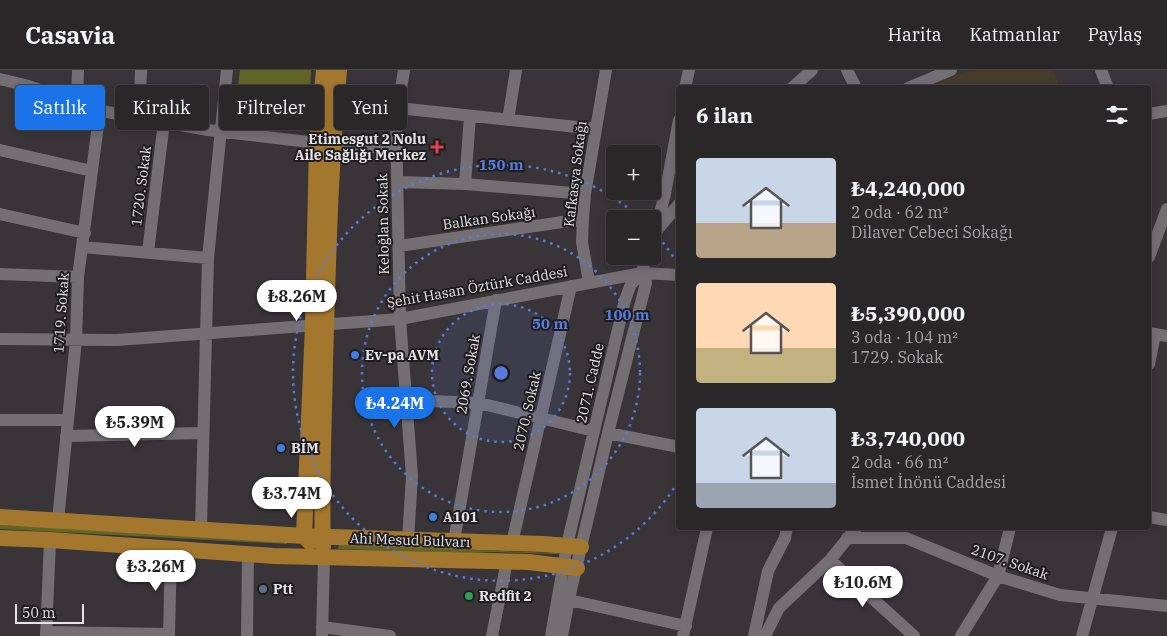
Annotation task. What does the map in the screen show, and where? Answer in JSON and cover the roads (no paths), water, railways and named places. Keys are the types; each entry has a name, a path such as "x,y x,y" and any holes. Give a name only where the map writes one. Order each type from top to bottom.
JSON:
{"main road":[{"path":"324,70 325,144 319,324 304,536 324,557"},
{"path":"325,144 339,70"},
{"path":"319,324 324,557"},
{"name":"Ahi Mesud Bulvarı","path":"0,517 201,528 304,536 574,546"},
{"name":"Ahi Mesud Bulvarı","path":"0,538 248,554 507,561 570,567"}],"street":[{"path":"78,70 78,85"},
{"path":"140,85 141,70"},
{"path":"201,528 208,258 227,70"},
{"name":"Keloğlan Sokak","path":"402,85 404,70"},
{"path":"508,120 516,70"},
{"name":"Kafkasya Sokağı","path":"589,282 582,242 585,194 606,70"},
{"path":"686,85 689,70"},
{"path":"795,85 812,70"},
{"path":"847,70 854,85"},
{"path":"915,85 951,70"},
{"path":"1101,70 1107,85"},
{"path":"0,79 14,76 36,85"},
{"path":"407,109 596,129"},
{"path":"1151,114 1167,111"},
{"path":"464,184 470,116"},
{"name":"1719. Sokak","path":"58,520 76,340 78,277 97,130"},
{"name":"1720. Sokak","path":"148,252 163,130"},
{"path":"209,130 325,144 397,149"},
{"name":"Keloğlan Sokak","path":"396,130 400,319 412,476 408,540"},
{"path":"0,150 92,171"},
{"path":"661,210 676,153"},
{"path":"398,182 464,184 585,194"},
{"path":"661,226 676,208"},
{"path":"1151,252 1167,209"},
{"path":"0,214 85,233"},
{"name":"Balkan Sokağı","path":"399,246 583,219"},
{"path":"82,246 208,258"},
{"path":"642,273 644,265"},
{"name":"Şehit Hasan Öztürk Caddesi","path":"0,339 117,340 400,319 642,273 676,275"},
{"name":"2071. Cadde","path":"551,636 570,567 594,431 625,300 631,284 642,273 646,284 608,433 574,546"},
{"path":"0,274 78,277"},
{"name":"2070. Sokak","path":"512,543 571,286"},
{"name":"2069. Sokak","path":"454,541 496,300"},
{"path":"1151,357 1157,335"},
{"path":"407,400 479,403 594,431"},
{"path":"0,420 67,420"},
{"path":"66,436 203,433"},
{"path":"608,433 676,446"},
{"path":"1151,517 1167,520"},
{"path":"569,600 684,631 707,530"},
{"path":"754,636 768,571 785,538 787,530"},
{"path":"765,636 779,608 830,560 854,530"},
{"path":"961,636 998,576 1010,530"},
{"path":"1082,636 1111,530"},
{"name":"2107. Sokak","path":"847,538 906,538 998,576 1060,595 1167,606"},
{"path":"50,540 46,634 169,635 171,549"},
{"path":"247,636 248,554"},
{"path":"324,557 322,631 390,636"},
{"path":"830,560 914,636"},
{"path":"492,636 507,561"},
{"name":"2071. Cadde","path":"562,636 569,600 570,567"}],"place":[{"name":"Etimesgut 2 Nolu Aile Sağlığı Merkez","path":"437,147"},
{"name":"Ev-pa AVM","path":"355,355"},
{"name":"BİM","path":"281,448"},
{"name":"A101","path":"433,517"},
{"name":"Ptt","path":"263,589"},
{"name":"Redfit 2","path":"469,596"}]}
